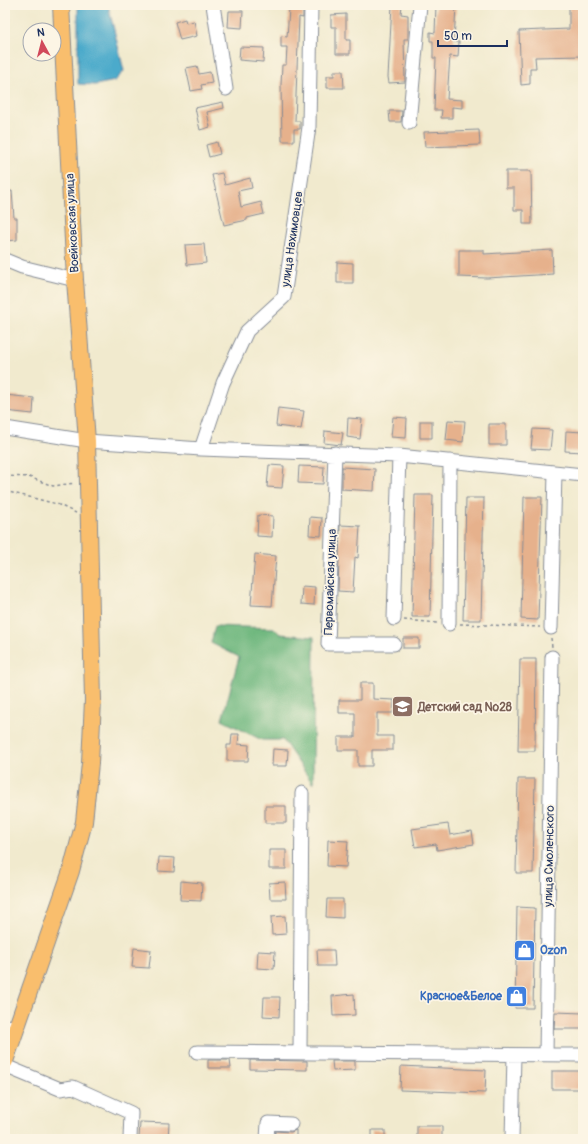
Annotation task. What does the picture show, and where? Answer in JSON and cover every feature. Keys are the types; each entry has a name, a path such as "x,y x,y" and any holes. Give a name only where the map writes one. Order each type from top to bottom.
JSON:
{"main road":[{"name":"Воейковская улица","path":"5,1061 11,1027 70,871 84,822 90,764 93,700 87,441 75,280 61,5"}],"street":[{"path":"213,5 226,89"},
{"name":"улица Нахимовцев","path":"201,449 223,383 247,331 284,297 309,127 311,5"},
{"path":"409,123 420,5"},
{"path":"5,260 22,267 75,280"},
{"path":"5,428 87,441 201,449 399,456 583,475"},
{"name":"Первомайская улица","path":"335,454 328,644 394,644"},
{"path":"394,619 399,456"},
{"path":"449,624 450,461"},
{"path":"551,628 555,473"},
{"name":"улица Смоленского","path":"546,1055 552,657"},
{"path":"300,1052 302,793"},
{"path":"197,1052 300,1052 514,1056 583,1055"},
{"path":"512,1139 514,1056"},
{"path":"5,1066 40,1082 60,1089 74,1087 131,1113 130,1139"},
{"path":"267,1139 268,1124 291,1124"}],"path":[{"path":"5,476 29,478 53,486 88,481"},
{"path":"5,490 57,504 89,518"},
{"path":"394,619 449,624 551,628 552,657"}],"green space":[{"path":"215,626 274,628 280,634 314,637 313,784 283,740 262,740 222,720 239,657 211,643"}],"water":[{"path":"78,5 108,5 124,71 115,81 95,85 78,84"}],"building":[{"path":"392,5 402,5 401,14 408,15 408,39 404,39 405,82 389,83 388,77"},
{"path":"436,5 456,5 454,42 459,42 458,57 450,56 447,99 462,100 462,108 452,107 452,118 441,118 442,110 434,110 436,58 433,58 433,41 430,41 430,32 435,33"},
{"path":"569,5 580,5 581,30 583,30 583,56 535,57 536,68 530,68 530,84 521,85 519,31 569,29"},
{"path":"289,9 303,10 303,18 299,17 295,121 300,121 300,129 294,129 294,141 282,141 282,65 286,65 287,47 281,47 281,36 287,37"},
{"path":"229,11 243,11 242,28 228,27"},
{"path":"346,14 346,40 350,40 350,54 336,54 336,27 331,27 331,15"},
{"path":"185,19 186,23 194,21 197,36 180,40 175,22"},
{"path":"240,47 264,48 263,62 239,60"},
{"path":"197,66 199,74 210,72 212,83 201,85 202,89 191,91 186,68"},
{"path":"334,71 343,71 344,88 327,88 327,76 334,76"},
{"path":"223,102 224,108 207,112 210,127 200,130 195,108"},
{"path":"389,111 402,111 401,122 390,122"},
{"path":"479,130 480,145 425,147 424,132"},
{"path":"217,142 220,154 209,157 206,145"},
{"path":"506,171 531,171 532,224 523,224 523,210 514,210 514,188 506,188"},
{"path":"222,173 225,185 250,178 252,188 238,191 241,207 261,202 264,214 247,218 247,220 224,225 212,175"},
{"path":"12,191 14,218 17,218 17,240 5,241 5,192"},
{"path":"204,244 206,263 187,265 185,245"},
{"path":"459,250 484,250 484,254 552,250 553,274 487,278 459,277"},
{"path":"337,262 353,263 353,283 337,283"},
{"path":"5,395 34,398 33,414 5,411"},
{"path":"278,408 304,411 301,429 276,426"},
{"path":"393,417 407,418 406,438 391,437"},
{"path":"348,418 362,419 360,439 347,437"},
{"path":"448,420 465,421 463,442 446,440"},
{"path":"420,421 432,421 432,438 420,438"},
{"path":"489,424 506,424 506,445 489,445"},
{"path":"533,429 552,430 550,450 531,449"},
{"path":"325,431 343,433 341,445 324,443"},
{"path":"566,431 583,432 583,452 565,451"},
{"path":"269,465 284,466 282,488 267,487"},
{"path":"299,466 324,467 323,484 298,483"},
{"path":"342,467 375,469 374,491 342,489"},
{"path":"415,495 433,495 430,617 412,617"},
{"path":"524,497 542,497 538,620 521,619"},
{"path":"466,498 484,498 481,620 463,620"},
{"path":"258,515 273,516 272,537 257,536"},
{"path":"310,517 322,518 321,536 309,535"},
{"path":"340,525 360,526 358,558 355,557 353,592 338,591"},
{"path":"255,554 276,556 272,606 251,605"},
{"path":"302,586 315,587 314,605 301,604"},
{"path":"403,638 419,638 419,648 403,648"},
{"path":"520,659 536,659 535,751 518,751"},
{"path":"360,683 373,683 373,699 394,700 393,713 377,713 377,736 393,736 393,750 372,750 372,766 358,766 358,750 338,750 338,737 355,737 355,713 339,713 339,700 360,700"},
{"path":"232,734 239,734 238,744 249,745 248,761 227,761 227,745 231,745"},
{"path":"273,749 288,750 287,766 272,766"},
{"path":"518,779 535,779 533,873 516,873"},
{"path":"265,806 286,806 286,823 265,823"},
{"path":"448,824 450,835 472,831 474,844 437,850 436,844 415,847 412,829"},
{"path":"328,840 348,841 346,867 327,866"},
{"path":"269,850 286,850 286,869 269,869"},
{"path":"159,857 175,858 174,872 158,871"},
{"path":"181,881 202,883 201,901 180,900"},
{"path":"285,882 286,899 270,899 269,883"},
{"path":"327,899 343,899 343,918 326,917"},
{"path":"517,907 535,908 533,1008 515,1008"},
{"path":"285,916 286,934 272,935 271,917"},
{"path":"134,948 151,950 149,968 132,967"},
{"path":"317,950 334,950 335,966 318,966"},
{"path":"258,951 275,952 274,969 257,968"},
{"path":"354,994 355,1015 333,1016 332,996"},
{"path":"264,997 280,997 279,1017 263,1016"},
{"path":"555,1012 583,1013 583,1029 554,1029"},
{"path":"208,1060 230,1060 231,1068 208,1068"},
{"path":"250,1060 307,1061 307,1070 250,1069"},
{"path":"332,1061 355,1061 355,1070 333,1071"},
{"path":"401,1066 486,1070 485,1093 400,1090"},
{"path":"552,1071 583,1071 583,1089 552,1089"},
{"path":"140,1122 169,1123 168,1139 139,1139"},
{"path":"417,1126 442,1126 442,1139 417,1139"},
{"path":"296,1130 296,1139 275,1139 275,1131 291,1132"},
{"path":"372,1130 385,1130 385,1139 372,1139"}],"place":[{"name":"Детский сад №28","path":"402,707"},
{"name":"Ozon","path":"525,950"},
{"name":"Красное&Белое","path":"517,996"}]}
